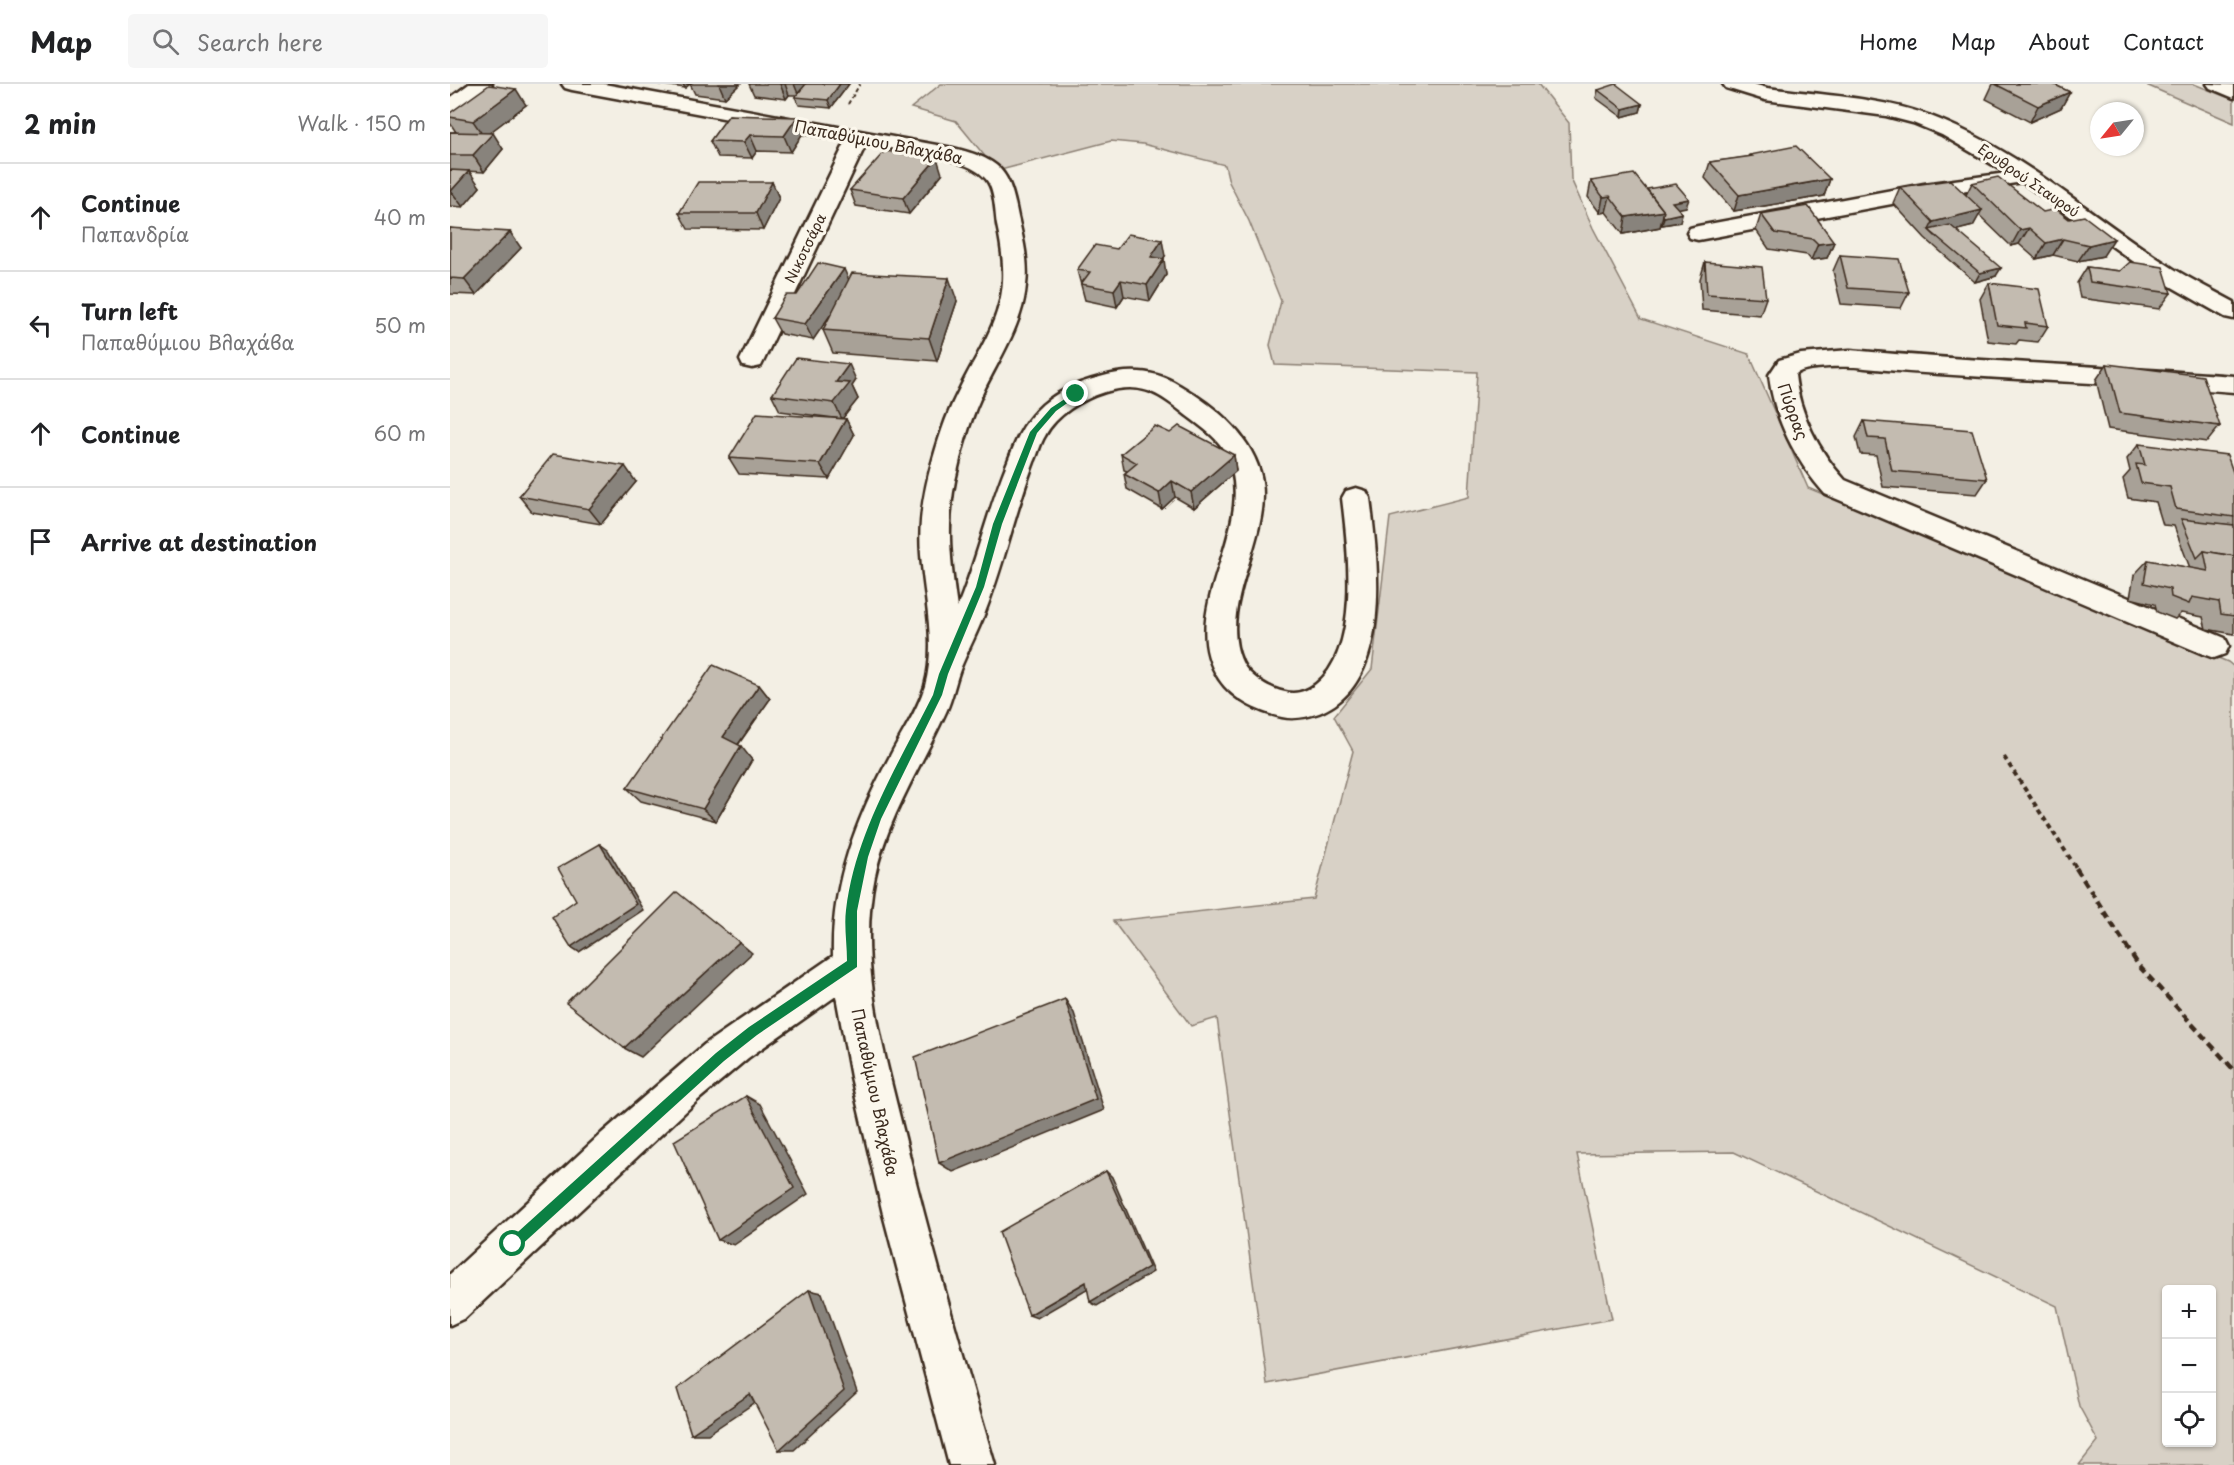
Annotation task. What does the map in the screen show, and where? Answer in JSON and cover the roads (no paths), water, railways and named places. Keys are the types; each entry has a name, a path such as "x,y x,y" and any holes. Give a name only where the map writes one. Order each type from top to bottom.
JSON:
{"street":[{"path":"450,108 482,84"},
{"name":"Παπαθύμιου Βλαχάβα","path":"572,84 970,158 990,168 995,174 1003,197 1015,283 1004,327 960,417 938,496 934,520 933,544 946,651 944,674 928,716 895,777 876,819 863,857 851,911 853,963 866,1058 932,1329 972,1465"},
{"name":"Ερυθρού Σταυρού","path":"1733,84 1756,92 1869,107 1920,119 1980,147 2028,176 2151,264 2234,312"},
{"path":"2217,84 2234,92"},
{"name":"Νικοτσάρα","path":"752,360 859,136"},
{"path":"1698,233 1924,191 2028,176"},
{"name":"Πύρρας","path":"2214,646 1835,487 1815,464 1787,401 1781,379 1784,369 1794,364 1850,358 1952,368 2114,375 2234,384"},
{"path":"944,674 980,587 998,524 1034,432 1054,409 1084,391 1124,380 1153,381 1168,387 1235,444 1247,468 1249,481 1239,553 1224,601 1222,649 1229,669 1235,677 1273,702 1288,706 1313,702 1337,685 1351,662 1360,606 1360,531 1356,498"},
{"path":"450,1303 637,1130 720,1057 753,1031 853,963"}]}
